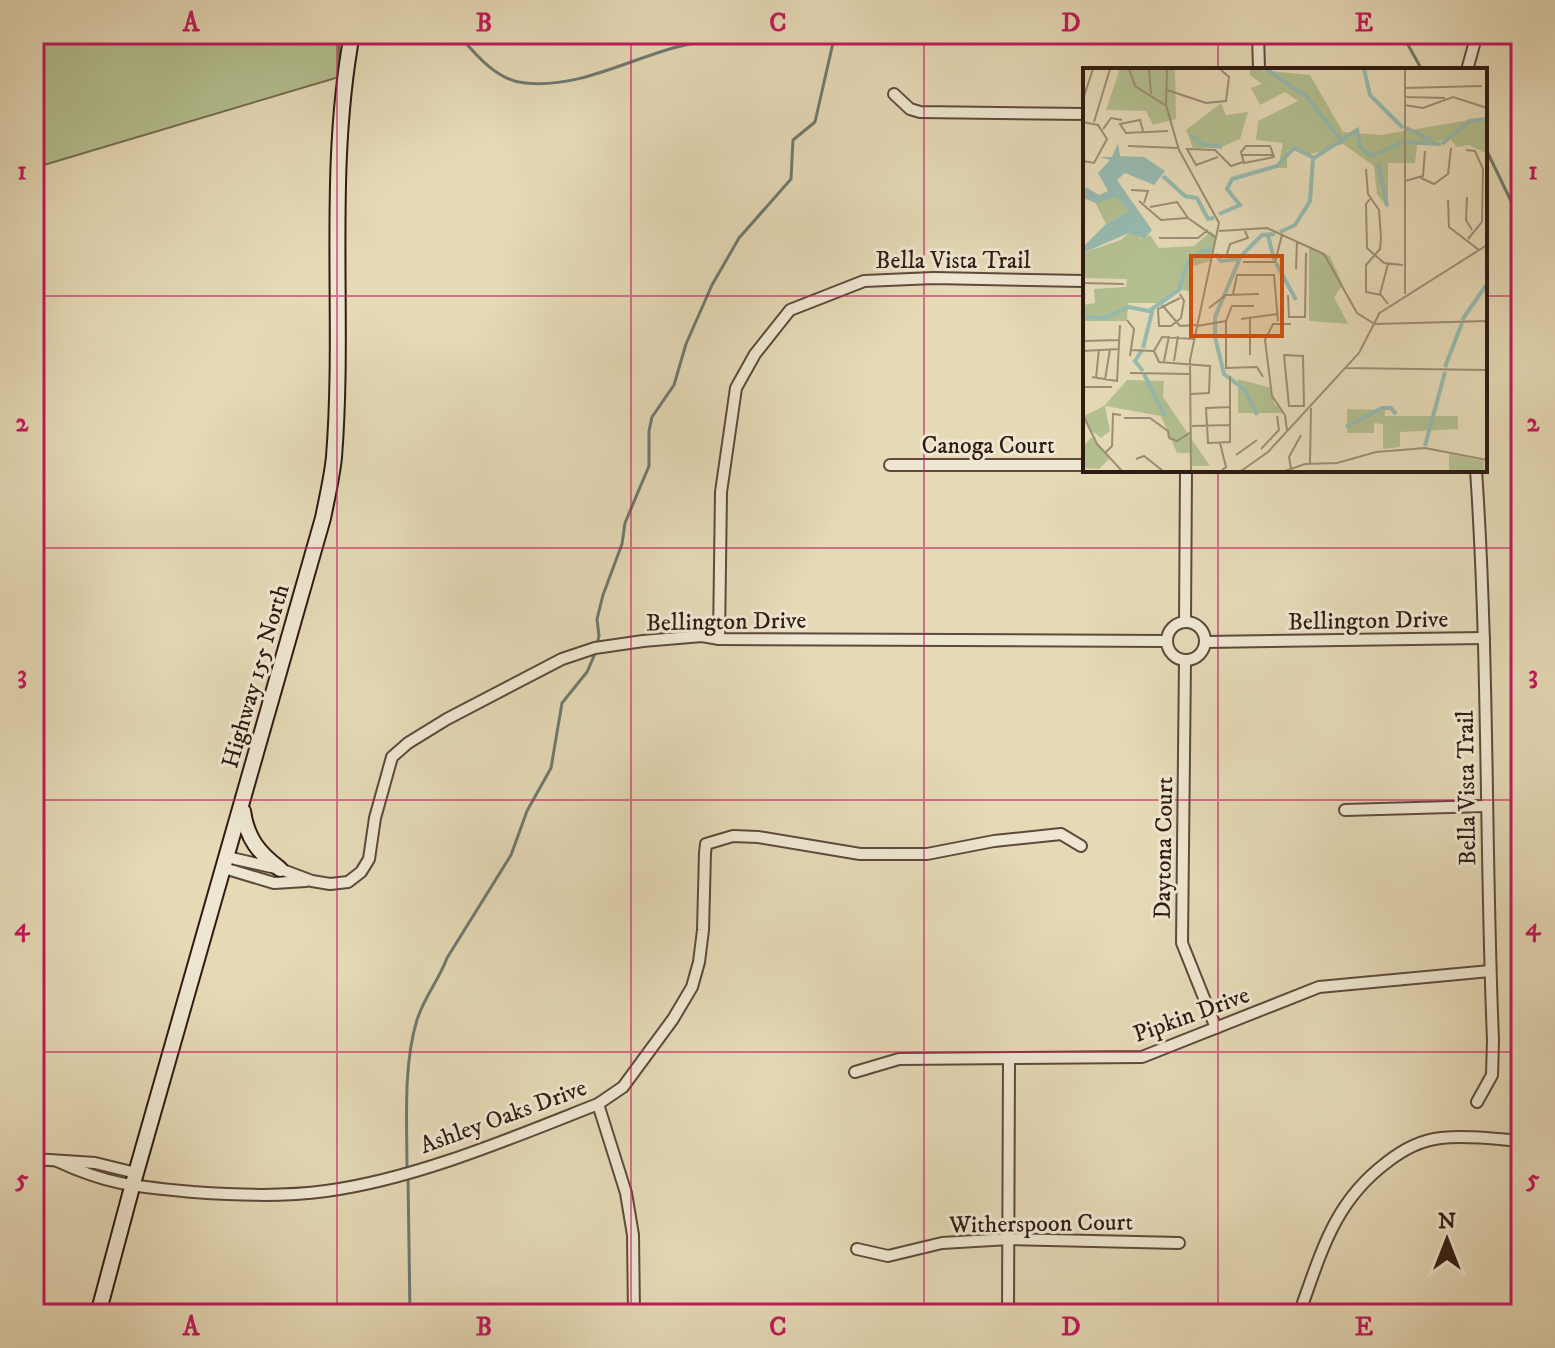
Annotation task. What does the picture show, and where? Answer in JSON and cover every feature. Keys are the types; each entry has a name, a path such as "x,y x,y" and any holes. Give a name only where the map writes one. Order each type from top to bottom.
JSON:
{"main road":[{"name":"Highway 155 North","path":"98,1314 323,518 333,460 338,357 340,116 352,34"},
{"path":"242,804 245,827 257,851 280,869"}],"street":[{"path":"1258,34 1259,68"},
{"path":"1468,68 1477,34"},
{"path":"894,94 917,112 1083,114"},
{"name":"Bella Vista Trail","path":"719,639 721,492 736,388 755,354 790,310 864,281 934,278 1083,281"},
{"name":"Canoga Court","path":"890,465 1083,465"},
{"path":"1185,622 1186,472"},
{"name":"Bella Vista Trail","path":"1476,472 1484,638 1492,1075 1477,1102"},
{"path":"1185,622 1200,629 1205,642 1197,657 1185,661 1173,656 1166,641 1172,628 1185,622"},
{"name":"Bellington Drive","path":"225,862 280,869 330,884 348,882 361,872 369,859 375,818 392,757 408,743 447,719 562,659 595,648 687,637 1166,641"},
{"name":"Bellington Drive","path":"1205,642 1484,638"},
{"name":"Daytona Court","path":"1185,661 1182,943 1216,1028"},
{"path":"1345,810 1486,806"},
{"name":"Ashley Oaks Drive","path":"34,1159 57,1161 92,1177 268,1195 366,1184 428,1166 598,1104 623,1087 673,1019 692,987 703,930 706,844 711,841 745,836 860,854 927,854 994,841 1061,834 1081,846"},
{"name":"Bellington Drive","path":"225,862 274,883 312,881"},
{"name":"Pipkin Drive","path":"855,1072 899,1059 1142,1057 1319,987 1490,971"},
{"path":"1008,1314 1009,1060"},
{"path":"598,1104 626,1193 631,1224 634,1314"},
{"path":"1299,1314 1342,1208 1373,1173 1398,1154 1425,1141 1441,1138 1521,1141"},
{"name":"Witherspoon Court","path":"857,1249 888,1256 942,1243 1009,1239 1179,1243"}],"green space":[{"path":"34,34 339,34 339,77 37,167 34,300"}],"waterway":[{"path":"34,53 49,34"},
{"path":"458,34 496,72 515,81 546,84 586,77 685,45 720,41 790,42 824,34"},
{"path":"407,1170 408,1075 420,1012 447,958 511,855 527,811 551,768 562,703 587,672 594,656 599,636 597,619 603,595 622,544 625,523 649,466 652,417 674,385 686,344 712,285 739,238 791,179 793,140 815,122 835,34"},
{"path":"1402,34 1421,68"},
{"path":"1487,151 1521,222"},
{"path":"408,1178 410,1314"}]}
